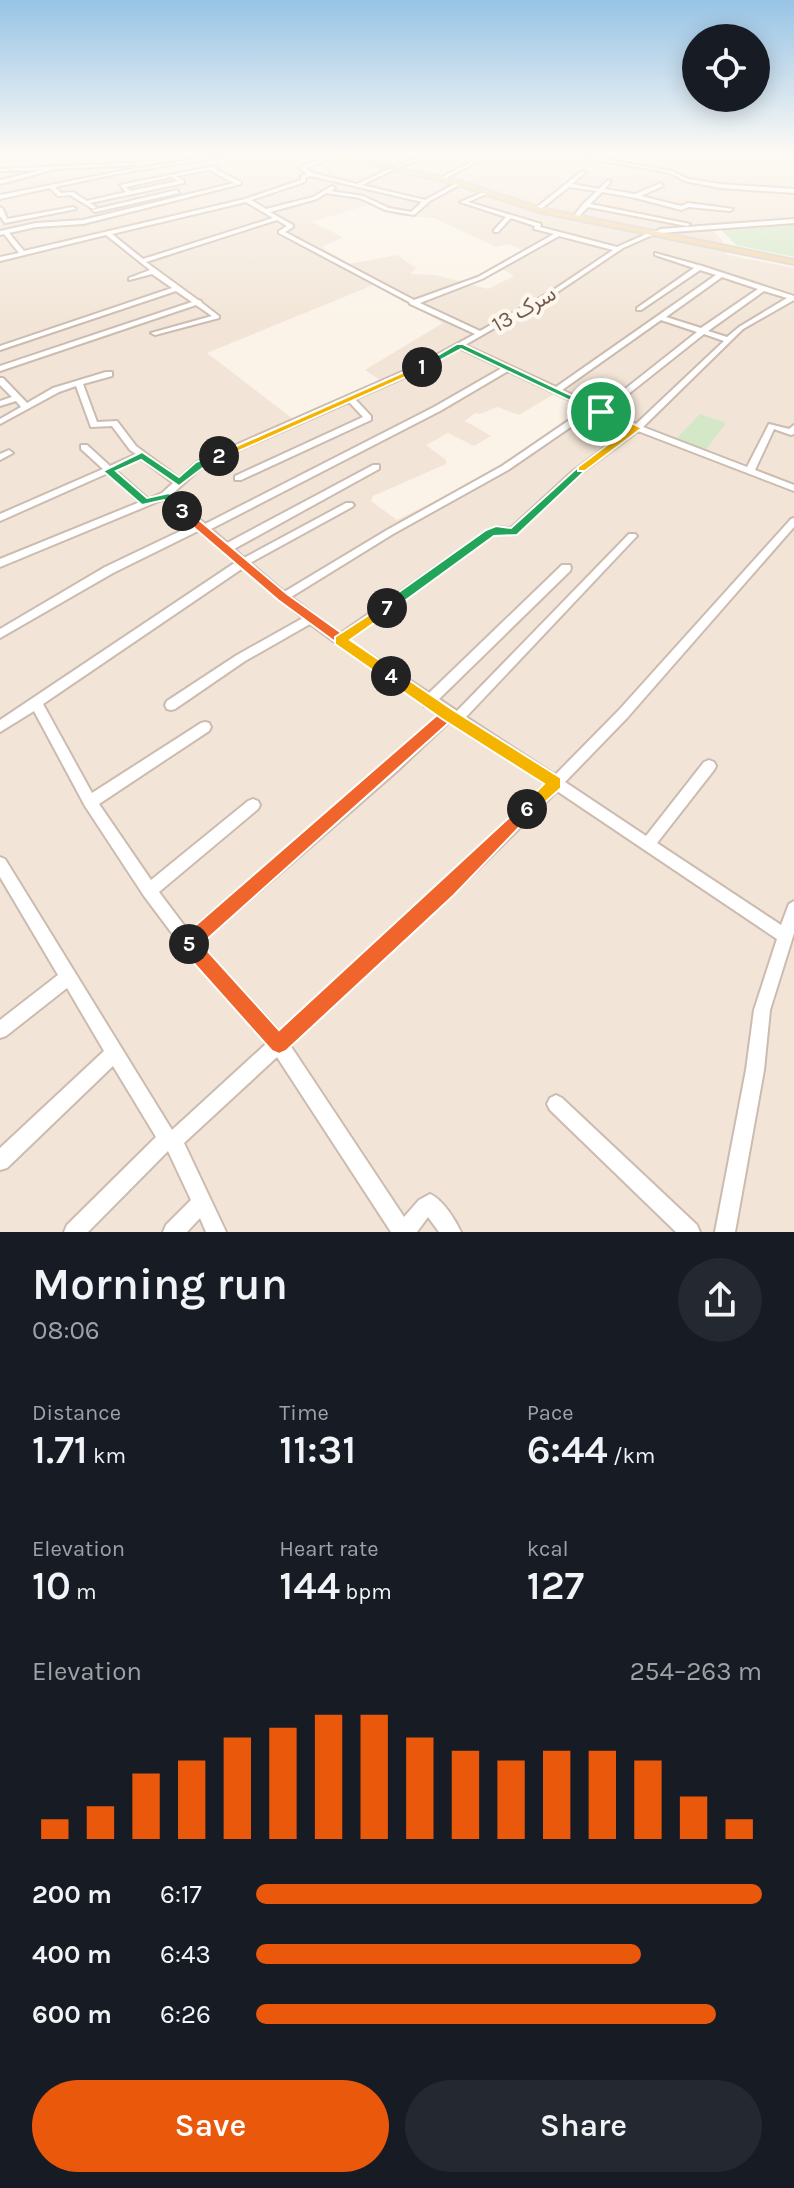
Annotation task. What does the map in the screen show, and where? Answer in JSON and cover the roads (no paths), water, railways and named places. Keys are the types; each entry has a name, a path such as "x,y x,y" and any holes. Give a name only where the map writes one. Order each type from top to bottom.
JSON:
{"main road":[{"path":"548,211 577,216"},
{"path":"556,211 794,261"}],"street":[{"path":"1,211 5,221 58,211"},
{"path":"75,211 92,237"},
{"path":"98,211 106,217"},
{"path":"3,232 36,225 83,222 129,211"},
{"path":"0,259 198,211"},
{"path":"267,211 291,226 281,232 312,246 412,303 482,334"},
{"path":"495,211 539,225 536,228 561,232 617,249"},
{"path":"577,216 580,211"},
{"path":"619,211 707,228"},
{"path":"30,216 36,225"},
{"path":"496,231 510,216"},
{"path":"142,261 278,218"},
{"name":"سرک 13","path":"0,563 165,495 200,464 378,388 482,334 567,284 617,249 658,232 794,221"},
{"path":"3,232 15,241 23,254"},
{"path":"412,303 480,278 561,232"},
{"path":"108,234 217,317 155,333"},
{"path":"0,244 15,241"},
{"path":"657,254 793,298"},
{"path":"639,309 700,267"},
{"path":"131,279 154,272"},
{"path":"556,391 720,275"},
{"path":"0,348 179,288"},
{"path":"283,597 390,532 493,475 597,410 762,289"},
{"path":"340,640 490,533 496,530 513,532 576,473 637,428 741,328 793,298"},
{"path":"0,369 199,302"},
{"path":"660,317 729,340"},
{"path":"460,346 637,428 794,488"},
{"path":"1,632 156,545 197,527 203,529 437,409 506,369"},
{"path":"0,422 56,390 109,374"},
{"path":"0,380 25,406"},
{"path":"79,383 94,425 114,423 120,435 179,483"},
{"path":"0,404 17,398"},
{"path":"238,478 368,418 350,398"},
{"path":"749,472 772,426 791,432 794,428"},
{"path":"84,447 146,502"},
{"path":"0,518 142,455"},
{"path":"227,548 376,467"},
{"path":"165,495 283,597 340,640 452,718 556,783 785,936"},
{"path":"0,727 244,562 349,505"},
{"path":"74,1232 170,1140 448,889 556,783 623,714 794,521"},
{"path":"188,943 452,718 632,536"},
{"path":"428,702 566,568"},
{"path":"171,705 241,658 311,618"},
{"path":"36,703 90,802 149,891 188,943 279,1044 402,1231 409,1228 422,1208 430,1204 451,1232"},
{"path":"90,802 205,727"},
{"path":"648,844 709,766"},
{"path":"149,891 253,805"},
{"path":"0,864 67,978 170,1140 216,1232"},
{"path":"725,1232 755,1070 762,1010 794,909"},
{"path":"0,1030 67,978"},
{"path":"0,1161 114,1053"},
{"path":"556,1104 690,1232"},
{"path":"173,1232 202,1202"}]}
